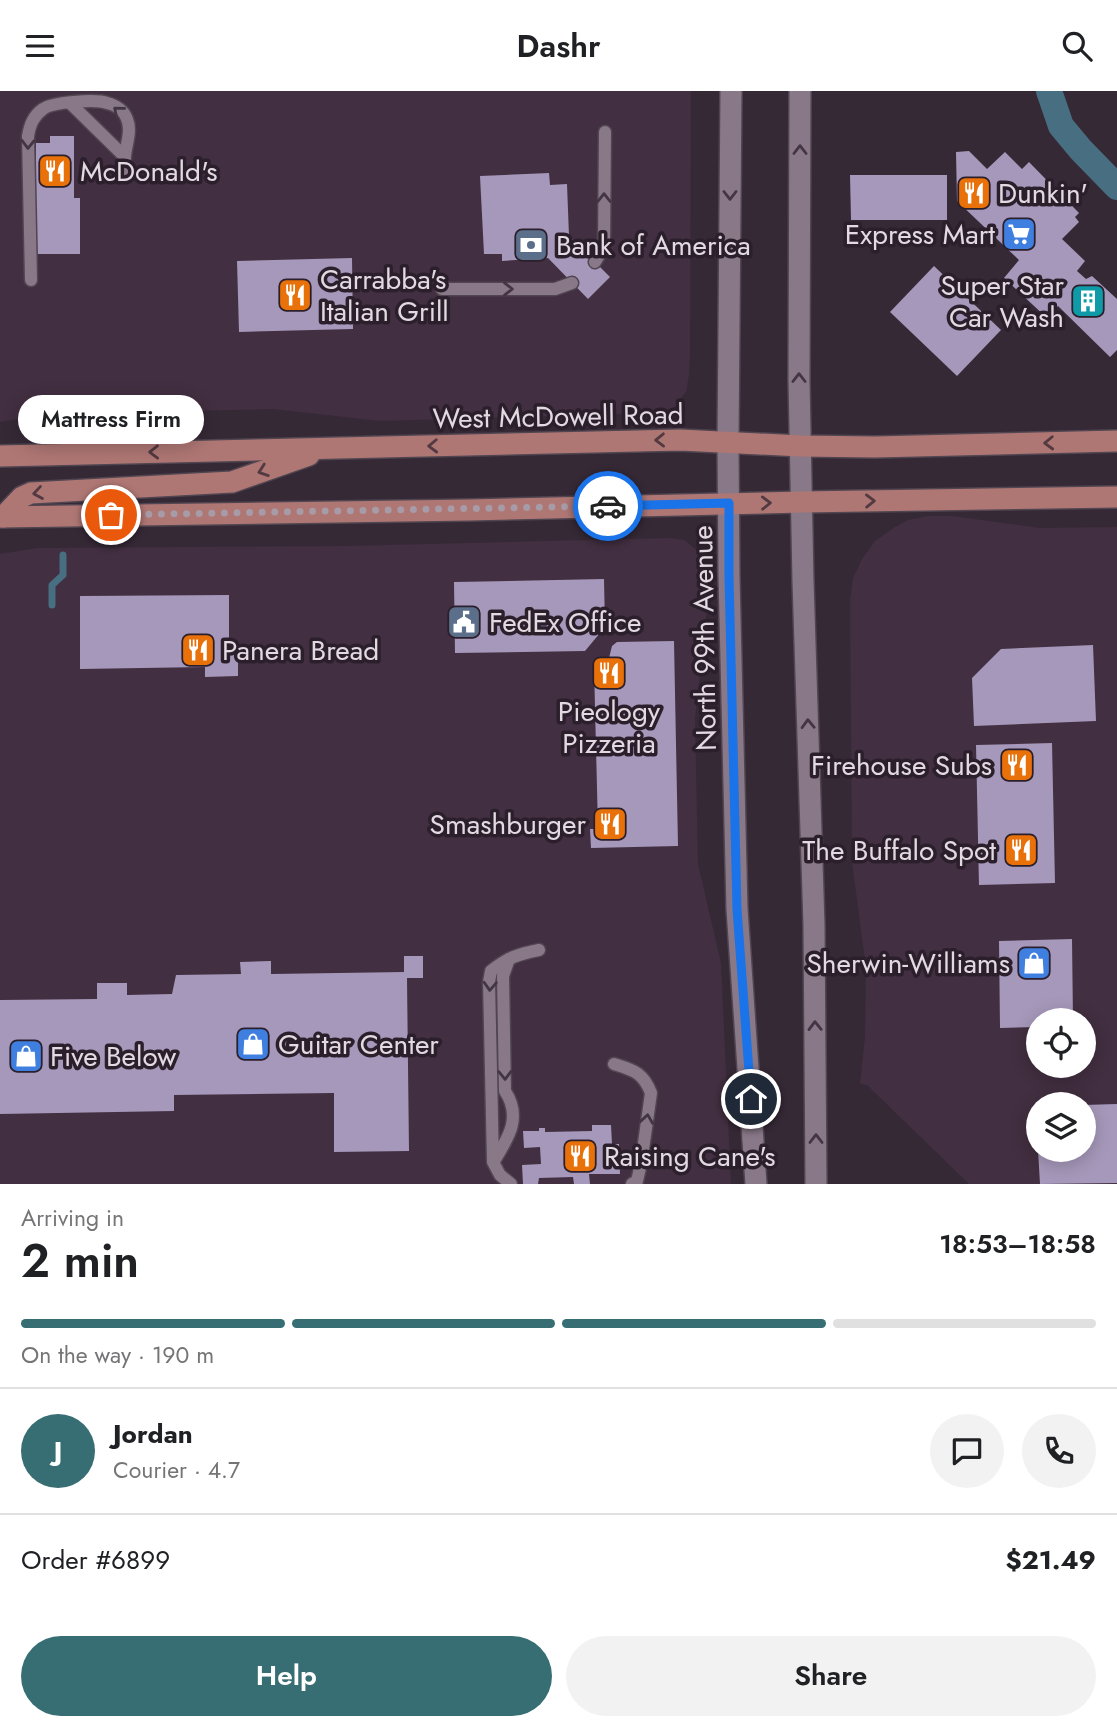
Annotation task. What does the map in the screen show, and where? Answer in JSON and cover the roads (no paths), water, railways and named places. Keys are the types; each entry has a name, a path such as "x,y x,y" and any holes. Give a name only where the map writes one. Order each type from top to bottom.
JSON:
{"main road":[{"name":"North 99th Avenue","path":"731,91 729,576 737,909 756,1184"},
{"path":"800,91 799,380 814,925 816,1184"},
{"name":"West McDowell Road","path":"0,456 680,440 875,447 1117,441"},
{"path":"1,517 22,497 31,493 232,482 328,449"},
{"path":"1,517 1117,497"}],"lane":[{"path":"31,280 28,136 31,121 41,109 57,104 93,101 106,102 121,110 130,127 125,173"},
{"path":"70,103 125,157"},
{"path":"595,262 604,247 605,132"},
{"path":"442,289 555,289 572,283"},
{"path":"511,1184 500,1175 494,1162 489,982 491,971 509,959 517,954 539,950"},
{"path":"494,1162 511,1131 513,1120 512,1102 505,1091 503,976 509,959"},
{"path":"614,1064 636,1071 647,1082 651,1093 641,1164 637,1181 632,1184"}],"waterway":[{"path":"1049,91 1061,126 1117,187"},
{"path":"52,605 52,585 63,575 63,555"}],"place":[{"name":"McDonald's","path":"55,171"},
{"name":"Dunkin'","path":"974,193"},
{"name":"Express Mart","path":"1019,234"},
{"name":"Bank of America","path":"531,245"},
{"name":"Carrabba's Italian Grill","path":"295,295"},
{"name":"Super Star Car Wash","path":"1088,301"},
{"name":"Mattress Firm","path":"111,515"},
{"name":"FedEx Office","path":"464,622"},
{"name":"Panera Bread","path":"198,650"},
{"name":"Pieology Pizzeria","path":"609,673"},
{"name":"Firehouse Subs","path":"1017,765"},
{"name":"Smashburger","path":"610,824"},
{"name":"The Buffalo Spot","path":"1021,850"},
{"name":"Sherwin-Williams","path":"1034,963"},
{"name":"Guitar Center","path":"253,1044"},
{"name":"Five Below","path":"26,1056"},
{"name":"Raising Cane's","path":"580,1156"}]}
